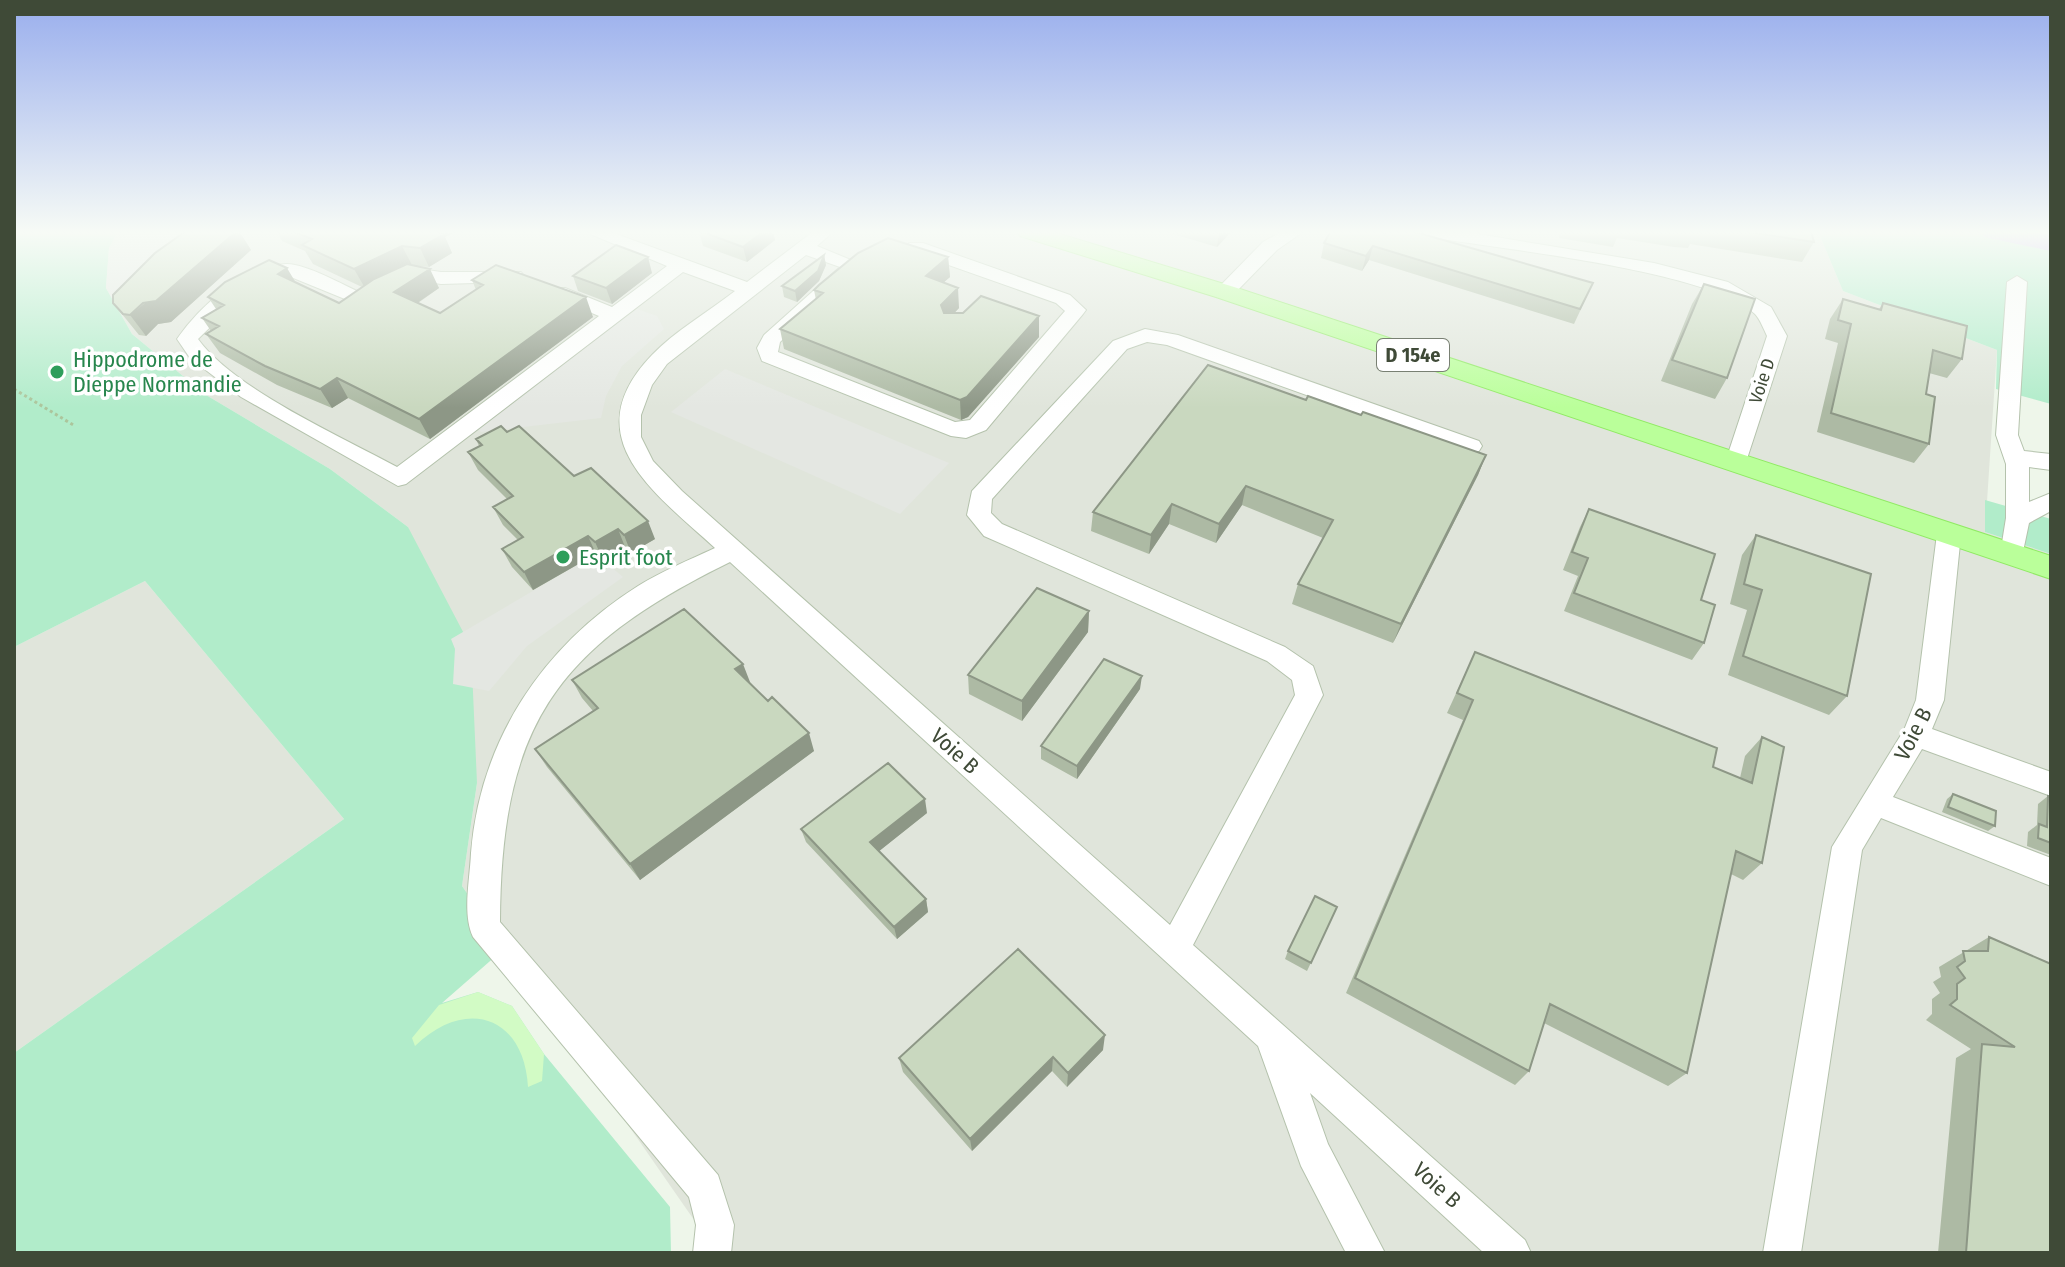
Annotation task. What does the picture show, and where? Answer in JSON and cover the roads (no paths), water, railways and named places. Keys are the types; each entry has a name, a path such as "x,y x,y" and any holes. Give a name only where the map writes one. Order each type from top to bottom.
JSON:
{"main road":[{"name":"D 154e","path":"1219,290 2051,568"}],"lane":[{"path":"239,290 187,339 191,350 222,375 398,478 647,290"},
{"path":"338,290 362,300 381,290"},
{"path":"553,290 615,315"},
{"name":"Voie B","path":"749,290 660,359 640,385 630,410 629,437 642,464 732,550 1512,1253"},
{"path":"825,290 771,339 767,352 775,360 951,429 966,431 978,425 1076,310 1063,299 1024,290"},
{"name":"Voie D","path":"1728,290 1764,311 1777,336 1736,463"},
{"path":"2012,555 2018,518 2017,464 2007,435 2016,290"},
{"path":"1174,949 1309,695 1304,674 1276,654 993,530 979,515 980,497 1120,345 1145,335 1171,339 1471,446"},
{"path":"871,398 879,397 893,388"},
{"path":"2017,464 2028,457 2051,462"},
{"path":"2018,518 2051,501"},
{"name":"Voie B","path":"1782,1253 1847,847 1916,735 1930,700 1949,534"},
{"path":"712,1253 715,1225 705,1188 484,927 484,852 496,781 519,720 556,669 606,623 653,589 732,550"},
{"path":"1916,735 2051,784"},
{"path":"1873,802 2051,872"},
{"path":"1272,1037 1314,1153 1366,1253"}],"place":[{"name":"Hippodrome de Dieppe Normandie","path":"57,372"},
{"name":"Esprit foot","path":"563,557"}]}
